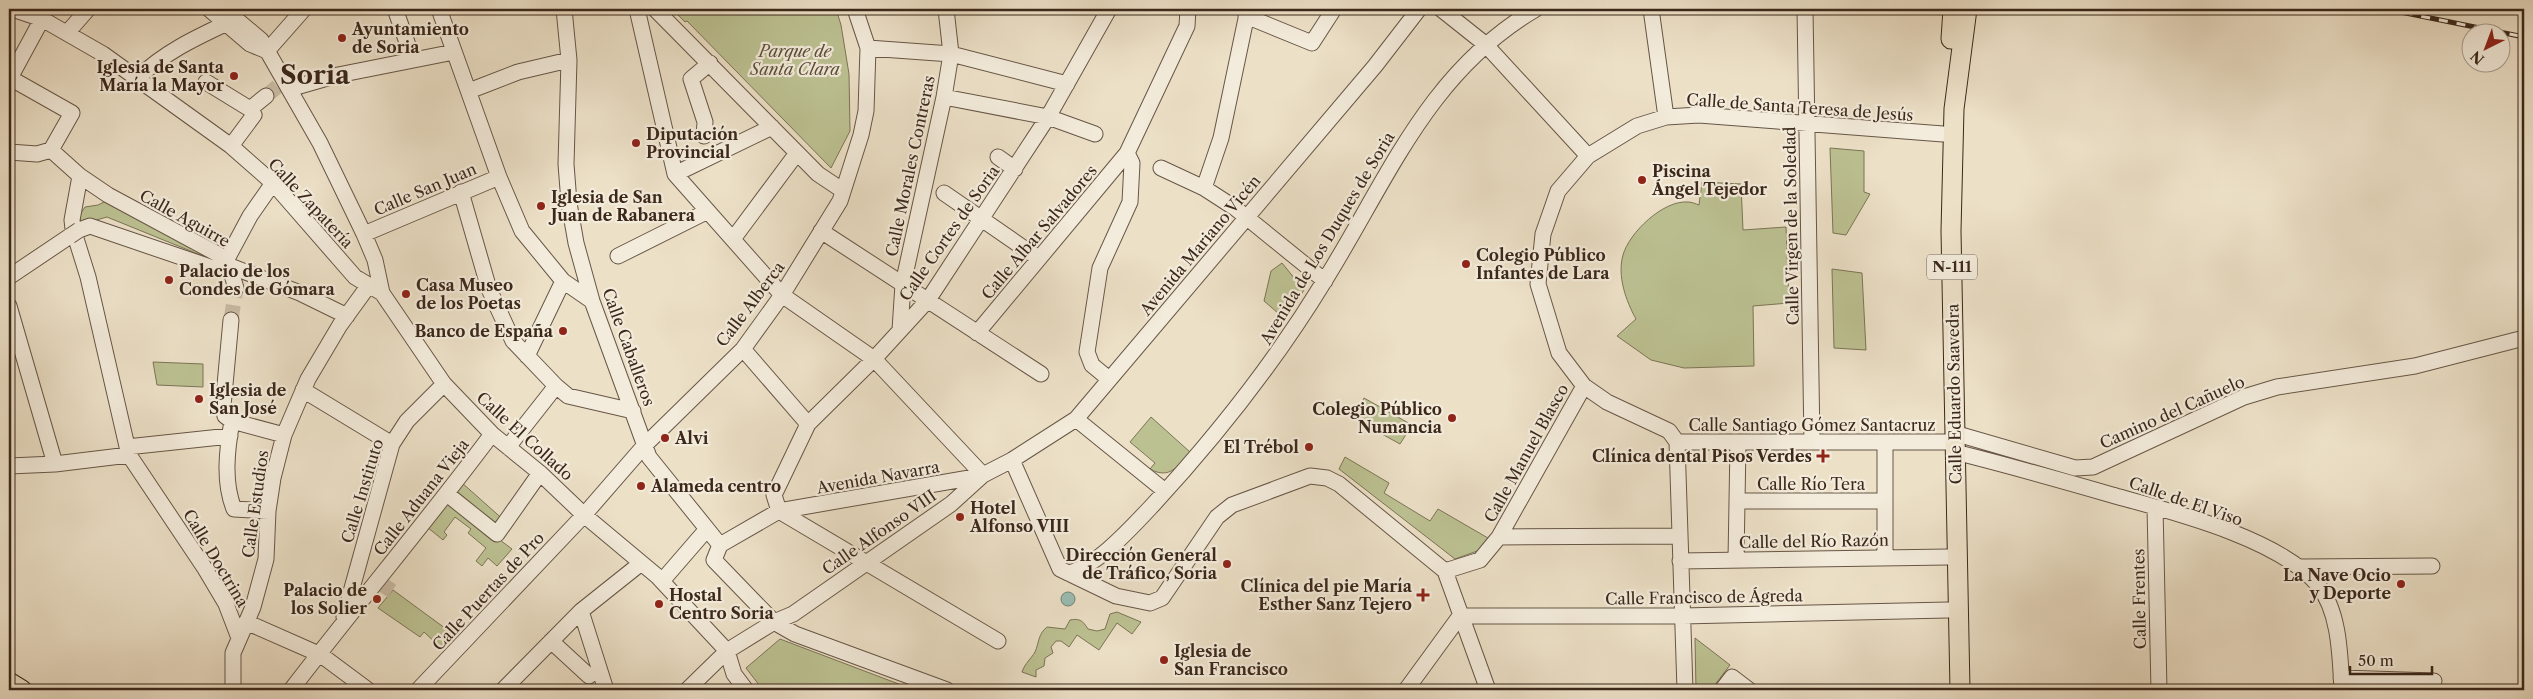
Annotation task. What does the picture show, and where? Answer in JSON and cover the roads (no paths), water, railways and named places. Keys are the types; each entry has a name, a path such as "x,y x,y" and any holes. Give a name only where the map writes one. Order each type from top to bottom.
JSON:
{"main road":[{"name":"Calle Eduardo Saavedra","path":"1950,690 1948,557 1952,442 1953,9"},
{"name":"Calle Eduardo Saavedra","path":"1960,690 1943,134 1953,72 1967,9"},
{"path":"9,682 22,690"}],"street":[{"path":"67,33 88,9"},
{"path":"209,9 224,16 264,45 304,9"},
{"path":"395,9 413,59"},
{"path":"438,9 499,177 522,231 563,281 592,301"},
{"name":"Calle Caballeros","path":"564,9 569,60 566,164 569,203 576,243 592,301 647,451"},
{"path":"637,9 644,31 675,174 782,295 874,359 983,475"},
{"path":"655,9 818,174 842,190"},
{"path":"855,9 868,48 950,54 1067,84"},
{"name":"Calle Morales Contreras","path":"900,330 903,284 944,97 950,54 946,9"},
{"name":"Calle Albar Salvadores","path":"978,333 1038,258 1127,153 1187,26 1188,9"},
{"path":"1204,188 1226,112 1224,81 1242,15 1312,44 1334,9"},
{"name":"Avenida Mariano Vicén","path":"983,475 1012,460 1076,419 1375,66 1418,9"},
{"path":"1442,9 1485,44 1588,156"},
{"name":"Avenida de Los Duques de Soria","path":"1068,573 1082,568 1100,555 1165,491 1270,366 1325,281 1418,120 1470,57 1485,44 1536,9"},
{"path":"1651,9 1666,117"},
{"name":"Calle Virgen de la Soledad","path":"1805,9 1812,442"},
{"name":"Calle Zapatería","path":"20,10 104,54 231,146 273,183 354,277 369,285"},
{"name":"Calle Cortes de Soria","path":"779,512 774,495 808,424 874,359 928,300 1048,116 1067,84 1102,12"},
{"path":"138,78 158,60 224,16"},
{"path":"9,152 37,154 51,150 72,113 10,78 42,20"},
{"path":"644,31 667,20"},
{"name":"Calle El Collado","path":"264,45 284,85 320,143 364,234 374,260 382,293 444,384 492,434 540,473 584,515 659,579 724,655"},
{"name":"Calle Alberca","path":"584,515 647,451 742,348 782,295 840,201 861,134 866,111 868,48"},
{"path":"284,85 454,52"},
{"path":"469,91 518,72 569,60"},
{"path":"704,136 705,122 691,79 710,63"},
{"path":"206,82 250,109 254,115 231,146"},
{"path":"250,109 266,96"},
{"path":"944,97 1048,116 1095,134"},
{"name":"Calle de Santa Teresa de Jesús","path":"1677,442 1669,432 1607,402 1584,386 1558,353 1538,284 1543,234 1558,191 1588,156 1637,126 1666,117 1699,114 1943,134"},
{"path":"675,174 772,127"},
{"name":"Calle Aguirre","path":"51,150 80,176 108,195 228,263 300,293 343,320"},
{"path":"733,239 797,153"},
{"path":"1109,379 1092,366 1087,352 1100,268 1130,202 1132,163 1127,153"},
{"path":"998,158 1015,169"},
{"path":"1161,168 1204,188 1235,208 1325,281"},
{"path":"73,229 80,176"},
{"name":"Calle San Juan","path":"364,234 499,177"},
{"path":"9,277 73,229 90,226 222,271 228,263 250,216 273,183"},
{"path":"461,192 489,289 513,341 568,396 633,411"},
{"path":"944,192 1038,258"},
{"path":"618,256 708,211"},
{"name":"Calle Doctrina","path":"73,229 88,277 128,451 226,604 239,638"},
{"path":"821,231 1041,374"},
{"path":"228,263 236,288"},
{"path":"527,356 563,281"},
{"path":"369,285 382,293"},
{"name":"Calle Estudios","path":"239,638 253,607 266,559 268,511 273,478 284,435 303,390 343,320 369,285"},
{"path":"9,306 55,464"},
{"path":"231,320 223,406 231,429 228,488 234,509 268,511"},
{"name":"Camino del Cañuelo","path":"1952,442 2074,468 2093,467 2244,396 2277,387 2415,366 2524,338"},
{"path":"742,348 808,424"},
{"name":"Calle Instituto","path":"342,624 392,444 407,421 444,384"},
{"path":"508,447 556,386"},
{"name":"Calle Manuel Blasco","path":"1445,571 1480,560 1499,537 1584,386"},
{"path":"303,390 392,444"},
{"path":"1076,419 1165,491"},
{"path":"9,466 55,464 231,429 284,435"},
{"name":"Calle Aduana Vieja","path":"292,690 321,655 342,624 380,583 492,434"},
{"path":"1677,442 1685,690"},
{"name":"Calle Santiago Gómez Santacruz","path":"1677,442 1952,442"},
{"path":"1885,442 1885,558"},
{"name":"Calle de El Viso","path":"1952,442 2204,522 2270,550 2301,567 2319,586 2330,605 2340,658 2341,684"},
{"path":"1736,560 1738,443"},
{"path":"647,451 720,545 714,560 774,622 795,634 947,690"},
{"path":"1012,460 1058,565 1068,573 1116,596 1150,603 1162,598 1217,517 1232,505 1310,476 1327,478 1339,484 1445,571 1488,690"},
{"path":"447,494 497,534 540,473"},
{"name":"Avenida Navarra","path":"720,545 779,512 983,475"},
{"name":"Calle Alfonso VIII","path":"688,690 724,655 774,622 793,614 866,564 951,504 983,475"},
{"name":"Calle Río Tera","path":"1737,502 1885,501"},
{"name":"Calle Frentes","path":"2155,507 2159,690"},
{"path":"779,512 998,641"},
{"name":"Calle Puertas de Pro","path":"418,690 584,515"},
{"path":"659,579 707,528"},
{"path":"1499,537 1680,536"},
{"name":"Calle del Río Razón","path":"1680,560 1948,557"},
{"path":"503,690 578,615 640,564"},
{"path":"2301,567 2432,566"},
{"name":"Calle Francisco de Ágreda","path":"1460,616 1682,616 1948,610"},
{"path":"793,614 795,634"},
{"path":"578,615 606,690"},
{"path":"1406,690 1460,616"},
{"path":"246,622 321,655 368,690"},
{"path":"233,690 233,653 239,638"},
{"path":"551,642 589,676"},
{"path":"724,655 734,674 746,690"},
{"path":"1722,690 1732,677 1749,690"},
{"path":"2341,684 2434,681"}],"water":[{"path":"1065,592 1071,592 1075,599 1071,606 1065,606 1061,602 1061,596"}],"tunnel":[{"path":"266,96 278,86"},
{"path":"231,320 236,288"},
{"path":"383,585 392,591"}],"railway":[{"path":"2386,9 2524,37"}],"place":[{"name":"Ayuntamiento de Soria","path":"342,38"},
{"name":"Iglesia de Santa María la Mayor","path":"234,76"},
{"name":"Diputación Provincial","path":"636,143"},
{"name":"Piscina Ángel Tejedor","path":"1642,180"},
{"name":"Iglesia de San Juan de Rabanera","path":"541,206"},
{"name":"Colegio Público Infantes de Lara","path":"1466,264"},
{"name":"Palacio de los Condes de Gómara","path":"169,280"},
{"name":"Casa Museo de los Poetas","path":"406,294"},
{"name":"Banco de España","path":"563,331"},
{"name":"Iglesia de San José","path":"199,399"},
{"name":"Colegio Público Numancia","path":"1452,418"},
{"name":"Alvi","path":"665,438"},
{"name":"El Trébol","path":"1309,447"},
{"name":"Clínica dental Pisos Verdes","path":"1823,456"},
{"name":"Alameda centro","path":"641,486"},
{"name":"Hotel Alfonso VIII","path":"960,517"},
{"name":"Dirección General de Tráfico, Soria","path":"1227,564"},
{"name":"La Nave Ocio y Deporte","path":"2401,584"},
{"name":"Clínica del pie María Esther Sanz Tejero","path":"1423,595"},
{"name":"Palacio de los Solier","path":"377,599"},
{"name":"Hostal Centro Soria","path":"659,604"},
{"name":"Iglesia de San Francisco","path":"1164,660"}],"district":[{"name":"Soria","path":"315,75"}],"park label":[{"name":"Parque de Santa Clara","path":"795,60"}]}
